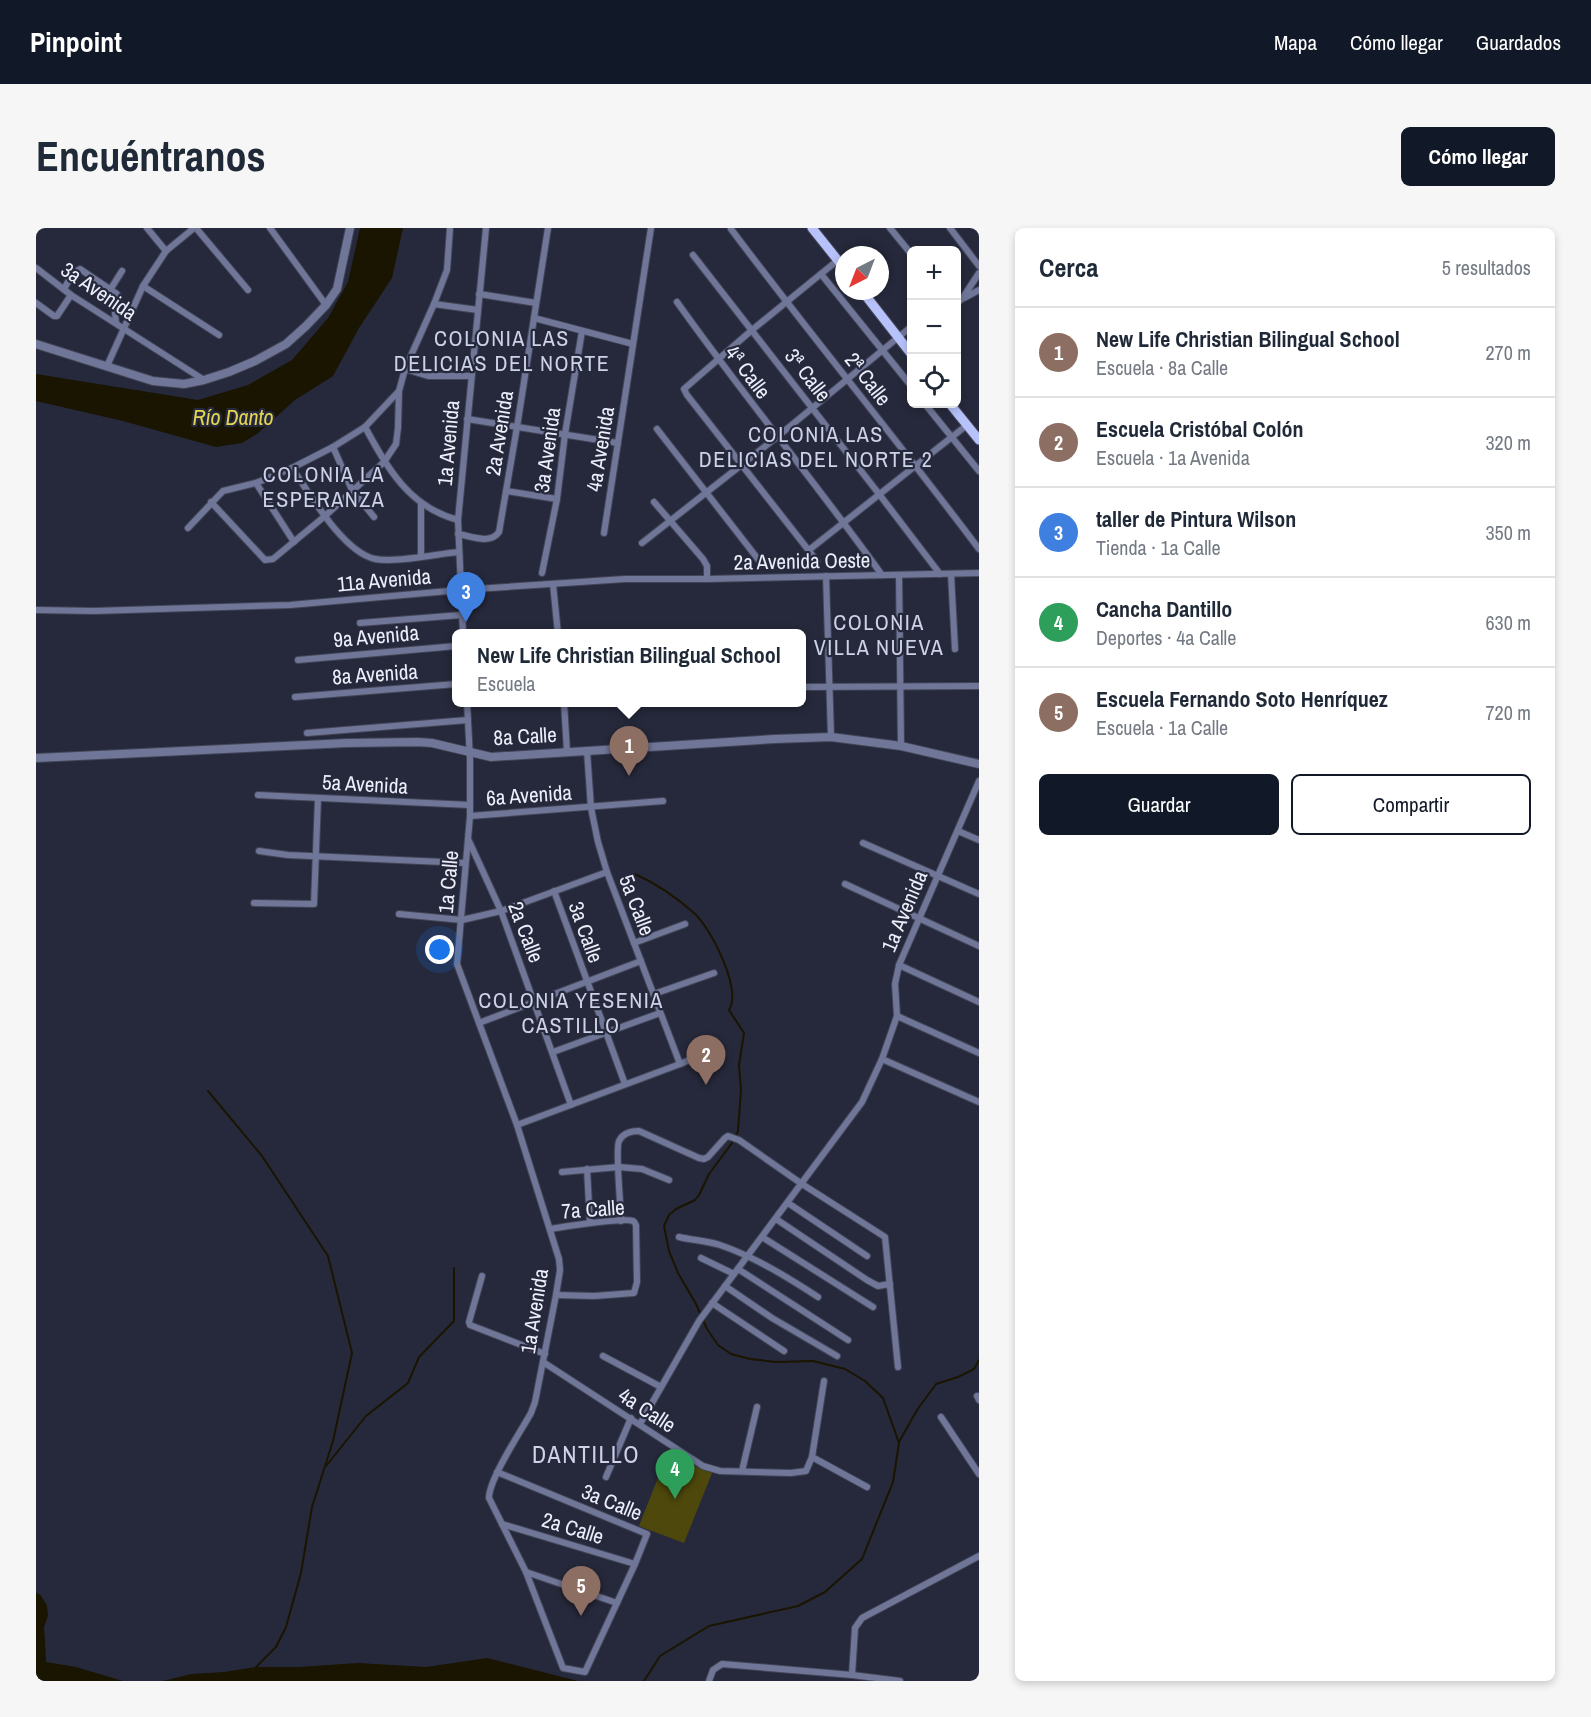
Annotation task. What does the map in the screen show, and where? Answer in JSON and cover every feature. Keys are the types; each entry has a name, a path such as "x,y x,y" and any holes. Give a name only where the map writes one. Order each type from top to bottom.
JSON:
{"main road":[{"path":"812,228 835,257"},
{"path":"869,300 911,354"},
{"path":"953,408 979,441"}],"street":[{"path":"147,228 166,251"},
{"path":"106,366 143,286 166,251 195,228 248,290"},
{"path":"270,228 326,305"},
{"path":"36,344 153,381 184,384 204,380 255,361 285,344 306,326 326,305 337,289 350,228"},
{"path":"211,502 266,560 273,560 384,462 396,444 399,428 399,390 405,369 447,270 450,228"},
{"name":"1a Avenida","path":"460,590 458,520 486,228"},
{"name":"2a Avenida","path":"458,534 488,539 496,537 499,532 548,228"},
{"name":"4a Avenida","path":"604,533 651,228"},
{"path":"890,228 907,249"},
{"path":"950,228 979,266"},
{"name":"2ª Calle","path":"731,229 979,549"},
{"name":"3ª Calle","path":"693,255 940,574"},
{"path":"816,561 684,388 786,302 821,274 835,267"},
{"name":"3a Avenida","path":"36,268 71,295 204,380"},
{"path":"64,289 73,273 80,269 117,294 119,298 115,313 116,323"},
{"path":"111,290 122,271"},
{"path":"960,300 979,273"},
{"path":"821,274 907,381"},
{"path":"143,286 219,335"},
{"path":"961,300 979,290"},
{"path":"479,294 536,303"},
{"path":"36,303 57,316 71,295"},
{"name":"4ª Calle","path":"677,302 717,359 844,522 882,575"},
{"path":"434,304 478,310"},
{"path":"534,318 633,344"},
{"path":"642,543 777,437 907,330"},
{"name":"3a Avenida","path":"542,573 557,499 582,331"},
{"path":"405,369 428,376 471,376"},
{"path":"188,528 223,491 256,483 292,468 365,427 399,390"},
{"path":"928,408 979,471"},
{"path":"467,419 618,443"},
{"path":"809,550 967,425"},
{"path":"365,427 384,462 411,494 430,510 458,520"},
{"path":"657,429 761,563"},
{"path":"333,447 352,490 374,517"},
{"path":"292,468 325,516 356,550 365,555 386,560 458,552"},
{"path":"256,483 294,542"},
{"path":"506,491 557,499"},
{"path":"421,502 421,556"},
{"path":"654,502 703,559 707,566 707,579"},
{"name":"2a Avenida Oeste","path":"625,579 979,573"},
{"path":"951,574 955,650"},
{"path":"899,575 901,746"},
{"path":"826,576 831,737"},
{"name":"11a Avenida","path":"36,610 94,611 290,605 460,590 625,579"},
{"path":"553,584 558,629"},
{"path":"460,590 463,629"},
{"path":"360,623 461,615"},
{"name":"9a Avenida","path":"298,660 452,646"},
{"name":"8a Avenida","path":"295,697 452,684"},
{"path":"806,687 979,686"},
{"name":"1a Calle","path":"467,707 470,816 457,964 517,1125"},
{"path":"564,707 567,752"},
{"path":"307,733 468,720"},
{"name":"8a Calle","path":"36,758 347,743 432,742 491,757 775,738 831,737 901,746 979,764"},
{"name":"5a Calle","path":"587,751 591,808 598,842 607,872 680,1064"},
{"name":"1a Avenida","path":"661,1387 706,1311 858,1108 882,1059 897,1016 895,984 899,965 978,785"},
{"name":"5a Avenida","path":"258,795 470,805"},
{"path":"254,903 314,904 318,798"},
{"path":"591,808 663,801"},
{"name":"6a Avenida","path":"470,816 591,808"},
{"path":"958,831 979,840"},
{"name":"2a Calle","path":"469,840 501,911 571,1104"},
{"path":"864,843 979,894"},
{"path":"259,851 279,855 465,863"},
{"path":"399,914 462,920 501,911 607,872"},
{"path":"844,884 979,946"},
{"name":"3a Calle","path":"554,891 625,1084"},
{"path":"634,943 685,924"},
{"path":"479,1023 641,961"},
{"path":"899,965 979,1002"},
{"path":"654,994 714,973"},
{"path":"553,1052 660,1013"},
{"path":"897,1016 979,1053"},
{"path":"517,1125 680,1064 714,1048"},
{"path":"882,1059 979,1102"},
{"name":"1a Avenida","path":"517,1125 550,1229 560,1270 535,1402 497,1472 490,1488 489,1498 526,1572 563,1668 586,1671 617,1603"},
{"path":"621,1221 617,1151 618,1143 623,1135 639,1131 704,1159 724,1137 739,1140 885,1237 898,1367"},
{"path":"562,1172 619,1167 642,1169 669,1180"},
{"path":"587,1169 590,1223"},
{"path":"788,1203 867,1256"},
{"path":"776,1219 867,1280 878,1286 890,1284"},
{"name":"7a Calle","path":"550,1229 630,1220 636,1225 637,1282 634,1293 594,1296 556,1295"},
{"path":"679,1237 718,1244 748,1256 779,1272 818,1297"},
{"path":"762,1237 873,1307"},
{"path":"701,1258 736,1272 848,1340"},
{"path":"482,1276 470,1325 545,1354"},
{"path":"725,1286 771,1318 837,1356"},
{"path":"712,1303 784,1351"},
{"path":"603,1356 661,1387 640,1424"},
{"name":"4a Calle","path":"543,1362 709,1469 803,1473 808,1469 812,1457"},
{"path":"825,1381 812,1457 867,1487"},
{"path":"742,1471 757,1407"},
{"path":"941,1417 979,1474"},
{"path":"606,1477 631,1419"},
{"name":"3a Calle","path":"497,1472 647,1535 635,1564"},
{"name":"2a Calle","path":"502,1524 635,1564"},
{"path":"852,1675 855,1628 862,1618 979,1556"},
{"path":"526,1572 617,1603 635,1564"},
{"path":"709,1681 713,1670 722,1664 900,1681"}],"shaded area":[{"path":"667,1455 712,1473 684,1543 639,1526"}],"water":[{"name":"Río Danto","path":"360,228 403,228 392,278 359,328 333,376 295,400 257,434 242,443 216,447 123,421 36,401 36,374 198,400 248,385 292,360 328,318 348,282"},
{"path":"487,1658 578,1681 163,1681 191,1674 256,1667 358,1663 426,1667"},
{"path":"36,1662 76,1667 123,1681 36,1681"}],"waterway":[{"path":"635,874 659,887 694,913 701,921 723,959 731,988 732,1000 729,1010 744,1033 739,1065 741,1090 738,1131 709,1174 699,1195 695,1200 669,1215 664,1226 669,1251 678,1273 707,1329 718,1345 731,1354 750,1359 776,1362 813,1361 845,1369 865,1381 883,1398 899,1443 893,1482 862,1559 825,1592 798,1606 709,1626 660,1656 644,1681"},
{"path":"208,1091 262,1156 328,1256 352,1353 333,1441 312,1507 301,1573 286,1627 276,1647 256,1667"},
{"path":"326,1466 366,1416 408,1383 419,1357 454,1321 454,1268"},
{"path":"899,1442 917,1410 936,1384 974,1369 979,1360"},
{"path":"36,1599 41,1607 42,1615 38,1626 40,1661"}],"place":[{"name":"taller de Pintura Wilson","path":"466,622"},
{"name":"New Life Christian Bilingual School","path":"629,776"},
{"name":"Escuela Cristóbal Colón","path":"706,1085"},
{"name":"Cancha Dantillo","path":"675,1499"},
{"name":"Escuela Fernando Soto Henríquez","path":"581,1616"}],"district":[{"name":"COLONIA LAS DELICIAS DEL NORTE","path":"502,350"},
{"name":"COLONIA LAS DELICIAS DEL NORTE 2","path":"816,446"},
{"name":"COLONIA LA ESPERANZA","path":"324,486"},
{"name":"COLONIA VILLA NUEVA","path":"879,635"},
{"name":"COLONIA YESENIA CASTILLO","path":"571,1012"},
{"name":"DANTILLO","path":"586,1454"}]}
